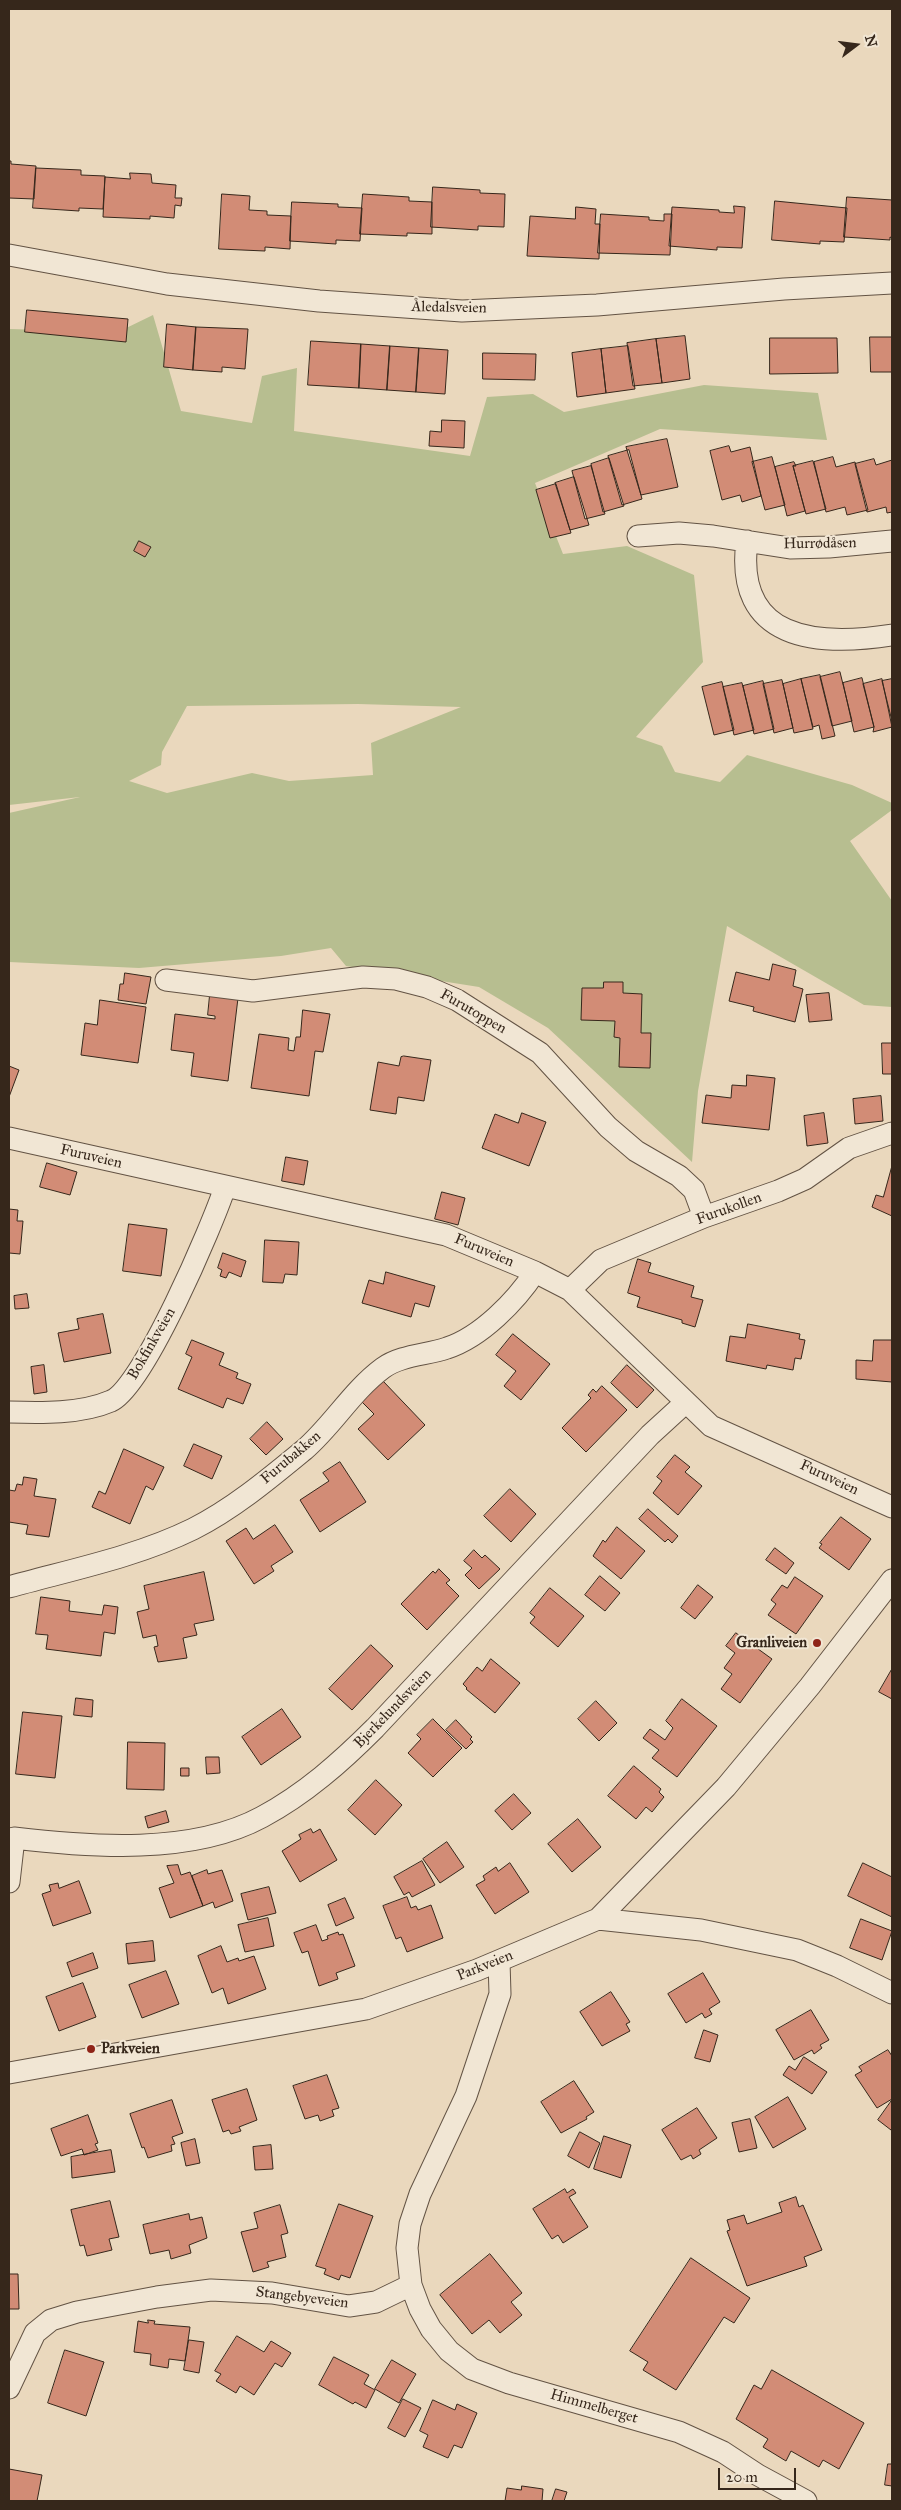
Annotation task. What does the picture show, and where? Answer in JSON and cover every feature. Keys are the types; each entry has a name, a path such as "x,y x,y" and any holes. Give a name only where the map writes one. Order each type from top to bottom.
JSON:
{"street":[{"name":"Åledalsveien","path":"9,255 167,284 319,301 462,310 597,305 892,283"},
{"name":"Hurrødåsen","path":"638,536 679,533 747,540 790,548 829,547 892,541"},
{"path":"747,540 745,577 753,600 768,620 794,634 832,639 892,635"},
{"name":"Furutoppen","path":"166,980 253,991 298,975 363,977 396,980 427,987 457,1000 540,1053 608,1128 636,1151 679,1176 694,1190 704,1217"},
{"name":"Furukollen","path":"570,1290 602,1260 704,1217 805,1178 849,1148 892,1133"},
{"name":"Furuveien","path":"9,1138 446,1235 535,1272 570,1290 710,1426 892,1507"},
{"name":"Bokfinkveien","path":"9,1412 31,1413 87,1408 113,1401 130,1384 176,1301 215,1217 225,1187"},
{"name":"Furubakken","path":"9,1587 133,1552 193,1529 225,1510 305,1449 335,1419 348,1402 383,1368 398,1360 450,1347 474,1334 510,1305 535,1272"},
{"name":"Bjerkelundsveien","path":"9,1882 11,1838 65,1844 156,1846 235,1828 261,1818 304,1790 342,1762 650,1435 685,1403"},
{"path":"598,1918 726,1787 810,1686 892,1580"},
{"path":"598,1918 701,1930 798,1950 892,1993"},
{"name":"Parkveien","path":"9,2073 366,2009 499,1961 598,1918"},
{"path":"411,2285 407,2248 410,2224 420,2194 466,2096 500,1994 499,1961"},
{"name":"Stangebyeveien","path":"9,2388 35,2333 51,2320 77,2312 157,2297 211,2290 272,2293 349,2306 376,2302 411,2285"},
{"name":"Himmelberget","path":"411,2285 420,2309 431,2330 450,2351 472,2369 510,2383 679,2432 723,2452 758,2475 806,2501"}],"green space":[{"path":"153,315 181,411 252,423 262,376 297,368 294,431 470,456 487,397 533,394 564,412 704,385 818,393 827,440 660,429 535,483 563,554 627,546 694,575 703,662 636,737 662,746 675,772 720,782 747,755 852,785 892,803 892,810 850,841 892,901 892,1007 864,1005 727,926 698,1091 692,1162 548,1028 479,987 346,966 331,948 281,956 139,968 9,962 9,813 80,797 9,805 9,329 118,332","holes":["358,704 461,707 371,743 373,775 289,781 252,773 167,793 129,781 161,765 162,752 187,706"]}],"building":[{"path":"9,161 11,161 11,164 36,166 34,199 9,198"},
{"path":"36,168 81,170 81,175 105,176 103,209 79,208 79,211 33,208"},
{"path":"130,173 151,174 152,183 176,185 175,198 182,198 181,206 175,205 174,218 150,216 150,219 103,217 105,177 130,179"},
{"path":"433,187 480,190 480,193 505,194 504,227 478,226 478,230 431,227"},
{"path":"222,194 250,196 249,210 267,211 267,215 291,216 290,249 265,247 265,251 219,249"},
{"path":"363,194 409,197 409,201 432,202 432,234 407,233 407,236 360,234"},
{"path":"847,197 892,200 892,238 890,237 890,240 844,237"},
{"path":"775,201 847,208 844,242 820,241 820,244 772,240"},
{"path":"292,202 338,204 338,207 362,208 360,241 336,240 336,244 290,241"},
{"path":"734,206 745,207 742,248 717,247 717,250 669,246 672,207 719,210 719,212 734,213"},
{"path":"576,207 596,209 595,224 600,224 599,259 527,256 530,216 575,219"},
{"path":"601,214 649,217 649,220 664,221 664,214 672,214 670,255 598,253"},
{"path":"27,310 128,319 126,342 25,332"},
{"path":"167,324 196,327 193,370 164,367"},
{"path":"196,327 248,329 245,369 222,367 222,372 193,370"},
{"path":"685,336 690,379 662,383 656,339"},
{"path":"870,337 892,337 892,372 871,372"},
{"path":"770,338 837,338 838,373 770,374"},
{"path":"656,339 662,383 633,386 627,343"},
{"path":"311,341 361,344 359,388 308,385"},
{"path":"361,344 390,346 387,390 359,388"},
{"path":"390,346 419,348 416,392 387,390"},
{"path":"628,346 635,389 606,393 601,349"},
{"path":"419,348 448,350 445,394 416,392"},
{"path":"601,349 606,393 577,397 572,353"},
{"path":"483,353 536,354 535,380 483,379"},
{"path":"442,420 465,421 464,448 429,446 430,431 441,432"},
{"path":"667,439 678,487 641,495 626,447"},
{"path":"729,446 731,452 750,447 761,496 742,502 740,495 722,500 710,451"},
{"path":"629,450 642,499 622,505 608,456"},
{"path":"772,457 785,505 765,510 752,462"},
{"path":"833,457 836,467 855,462 868,510 847,515 845,507 826,512 814,462"},
{"path":"609,458 624,506 603,512 591,464"},
{"path":"874,459 876,465 892,460 892,512 887,513 886,507 867,512 855,464"},
{"path":"813,461 826,509 806,514 793,466"},
{"path":"794,462 796,466 793,466 805,511 787,516 775,467"},
{"path":"591,466 605,514 585,519 572,471"},
{"path":"574,477 589,525 570,530 555,483"},
{"path":"556,484 571,533 550,538 536,490"},
{"path":"139,541 151,547 145,557 134,551"},
{"path":"840,672 852,721 832,726 820,677"},
{"path":"820,675 835,736 822,739 819,725 813,727 801,679"},
{"path":"862,678 874,727 854,732 843,683"},
{"path":"801,679 813,729 794,733 783,684"},
{"path":"882,679 892,727 873,732 874,727 863,684"},
{"path":"892,679 892,721 882,681"},
{"path":"782,680 793,728 774,733 763,684"},
{"path":"763,681 774,729 754,734 743,686"},
{"path":"722,682 734,730 714,735 702,687"},
{"path":"742,683 754,730 734,735 723,687"},
{"path":"773,964 796,970 793,986 803,989 795,1022 753,1011 754,1007 729,1001 736,972 769,980"},
{"path":"125,973 151,977 146,1004 118,1000 120,984 123,984"},
{"path":"604,982 623,982 623,993 642,994 641,1033 651,1033 650,1068 619,1067 620,1038 614,1037 615,1021 581,1020 582,988 603,988"},
{"path":"829,993 832,1020 809,1022 806,995"},
{"path":"210,995 238,998 228,1081 191,1076 194,1053 171,1050 175,1014 215,1019 215,1016 208,1015"},
{"path":"100,1000 146,1007 138,1063 81,1055 85,1023 97,1025"},
{"path":"303,1010 330,1014 323,1052 315,1051 309,1096 251,1088 259,1034 289,1038 288,1050 294,1051 296,1037 300,1037"},
{"path":"882,1043 892,1043 892,1074 883,1074"},
{"path":"401,1057 431,1060 424,1101 398,1097 396,1114 370,1110 378,1062 399,1066"},
{"path":"9,1066 19,1070 9,1097"},
{"path":"747,1075 775,1078 769,1130 702,1123 706,1095 731,1098 732,1085 746,1086"},
{"path":"881,1096 883,1121 855,1124 853,1099"},
{"path":"522,1113 546,1122 529,1166 482,1148 495,1114 518,1123"},
{"path":"824,1113 828,1143 807,1146 804,1116"},
{"path":"286,1157 308,1161 304,1185 282,1181"},
{"path":"47,1163 77,1172 70,1195 40,1187"},
{"path":"892,1166 892,1216 872,1207 876,1195 883,1197"},
{"path":"442,1192 465,1198 458,1225 435,1219"},
{"path":"9,1209 18,1210 17,1221 23,1221 20,1254 9,1253"},
{"path":"129,1224 167,1229 161,1276 123,1271"},
{"path":"265,1240 299,1242 297,1275 285,1274 283,1283 263,1282"},
{"path":"223,1253 246,1261 241,1277 229,1272 226,1278 220,1276 222,1270 218,1268"},
{"path":"638,1259 651,1263 648,1272 694,1286 691,1297 703,1300 695,1327 682,1323 682,1320 637,1307 640,1297 628,1293"},
{"path":"386,1272 435,1286 429,1307 415,1303 411,1317 362,1303 369,1280 383,1284"},
{"path":"27,1294 29,1308 15,1309 14,1296"},
{"path":"103,1314 111,1353 64,1362 58,1333 79,1329 77,1319"},
{"path":"748,1324 800,1334 799,1339 805,1340 801,1359 795,1358 793,1370 767,1365 766,1369 726,1361 730,1336 745,1338"},
{"path":"513,1334 550,1364 521,1400 504,1386 516,1371 496,1355"},
{"path":"192,1340 224,1353 219,1365 238,1373 236,1378 251,1384 243,1404 227,1398 223,1408 178,1389 192,1357 186,1354"},
{"path":"874,1340 892,1340 892,1382 856,1379 856,1360 872,1361"},
{"path":"44,1365 47,1392 34,1394 31,1367"},
{"path":"627,1365 654,1390 637,1408 611,1383"},
{"path":"383,1381 425,1425 388,1460 358,1429 374,1414 362,1402"},
{"path":"602,1386 627,1410 586,1452 562,1428 591,1398 588,1395 593,1389 596,1392"},
{"path":"267,1422 283,1439 266,1455 250,1439"},
{"path":"194,1444 222,1456 212,1479 184,1466"},
{"path":"124,1449 164,1467 153,1490 146,1486 130,1524 92,1507 99,1491 105,1494"},
{"path":"675,1455 690,1467 685,1472 702,1486 678,1515 653,1493 662,1481 657,1477"},
{"path":"340,1462 366,1502 320,1532 300,1500 329,1481 323,1473"},
{"path":"24,1477 37,1479 34,1496 56,1499 49,1537 26,1534 28,1525 9,1522 9,1490 15,1491 17,1484 22,1485"},
{"path":"510,1489 536,1514 511,1542 484,1516"},
{"path":"648,1509 678,1536 672,1543 668,1539 665,1542 639,1519"},
{"path":"841,1517 871,1539 849,1570 819,1548 822,1544 820,1543"},
{"path":"275,1525 293,1552 271,1566 274,1571 254,1584 226,1541 246,1528 253,1539"},
{"path":"617,1527 645,1551 621,1579 593,1556 603,1540 605,1542"},
{"path":"775,1548 794,1563 786,1574 766,1560"},
{"path":"474,1550 482,1558 485,1555 500,1569 479,1589 465,1575 472,1568 464,1561"},
{"path":"439,1569 450,1580 446,1583 459,1596 427,1630 401,1604 433,1571 435,1573"},
{"path":"204,1572 214,1620 194,1624 197,1635 183,1638 187,1658 158,1662 154,1647 158,1646 156,1635 143,1638 137,1612 149,1609 144,1586"},
{"path":"600,1576 620,1593 605,1611 585,1595"},
{"path":"795,1577 823,1596 796,1634 768,1615 776,1604 771,1600 782,1585 787,1588"},
{"path":"698,1585 713,1597 695,1619 681,1608"},
{"path":"550,1588 584,1616 558,1647 530,1623 535,1617 530,1613"},
{"path":"41,1597 70,1601 69,1611 102,1615 104,1605 118,1607 115,1634 104,1632 101,1656 46,1649 48,1635 36,1634"},
{"path":"736,1633 772,1659 740,1703 721,1689 732,1674 724,1668 735,1653 726,1646"},
{"path":"371,1645 393,1666 352,1710 329,1689"},
{"path":"491,1659 520,1683 495,1713 466,1689 463,1684 477,1667 482,1671"},
{"path":"892,1669 892,1699 879,1692"},
{"path":"76,1698 93,1700 92,1717 74,1715"},
{"path":"682,1699 717,1726 677,1777 652,1758 659,1750 643,1738 650,1729 665,1740 673,1728 666,1721"},
{"path":"596,1701 617,1723 599,1741 578,1719"},
{"path":"282,1709 301,1737 261,1765 242,1737"},
{"path":"23,1712 62,1716 55,1778 16,1774"},
{"path":"433,1719 462,1748 433,1777 408,1753 421,1739 417,1735"},
{"path":"456,1720 472,1737 470,1739 473,1742 466,1749 446,1730"},
{"path":"128,1742 165,1743 164,1790 127,1789"},
{"path":"206,1757 219,1757 220,1773 207,1774"},
{"path":"634,1766 661,1789 659,1792 664,1797 652,1812 646,1807 636,1819 608,1796"},
{"path":"181,1768 189,1768 189,1776 181,1776"},
{"path":"376,1780 402,1805 375,1835 348,1810"},
{"path":"514,1794 531,1813 512,1830 495,1811"},
{"path":"166,1811 169,1822 148,1828 145,1817"},
{"path":"578,1819 601,1847 572,1872 548,1844"},
{"path":"311,1829 313,1833 320,1829 337,1860 300,1882 282,1851 301,1839 299,1835"},
{"path":"447,1842 464,1867 440,1883 423,1859"},
{"path":"422,1861 435,1885 412,1897 409,1892 404,1895 394,1877"},
{"path":"510,1863 529,1892 495,1914 476,1885 485,1880 483,1876 496,1867 498,1871"},
{"path":"863,1863 892,1877 892,1917 848,1896"},
{"path":"178,1865 181,1875 190,1872 203,1906 170,1918 159,1888 174,1883 167,1866"},
{"path":"207,1870 208,1874 222,1870 233,1901 215,1908 213,1902 203,1906 192,1876"},
{"path":"79,1881 91,1913 53,1926 42,1894 51,1891 49,1885 58,1883 59,1888"},
{"path":"269,1887 276,1913 248,1920 241,1894"},
{"path":"407,1897 411,1908 416,1906 418,1910 431,1905 443,1938 407,1952 401,1937 396,1939 383,1906"},
{"path":"345,1898 354,1918 336,1926 328,1905"},
{"path":"268,1918 274,1946 245,1952 238,1925"},
{"path":"861,1919 892,1931 882,1960 850,1948"},
{"path":"316,1925 322,1941 328,1939 327,1936 338,1932 339,1935 343,1934 355,1966 336,1973 338,1979 319,1986 308,1951 302,1953 294,1933"},
{"path":"153,1941 155,1961 128,1964 126,1944"},
{"path":"221,1946 227,1962 238,1958 239,1961 254,1956 266,1989 228,2004 223,1988 212,1993 198,1956"},
{"path":"93,1953 98,1968 72,1977 67,1963"},
{"path":"166,1971 179,2004 142,2018 129,1985"},
{"path":"703,1973 720,2002 709,2009 712,2014 705,2018 702,2013 686,2023 668,1994"},
{"path":"83,1983 96,2017 59,2031 46,1997"},
{"path":"611,1992 630,2022 626,2024 630,2031 602,2046 580,2012"},
{"path":"811,2010 829,2040 820,2045 822,2048 814,2054 812,2050 794,2060 776,2030"},
{"path":"704,2030 718,2035 710,2062 695,2058"},
{"path":"888,2050 892,2056 892,2099 877,2108 855,2075 862,2071 859,2067"},
{"path":"804,2057 827,2072 812,2094 783,2075 789,2066 795,2070"},
{"path":"327,2075 339,2108 332,2110 334,2116 320,2121 318,2115 305,2119 293,2086"},
{"path":"574,2081 594,2112 586,2117 587,2119 561,2133 541,2102"},
{"path":"247,2089 257,2120 239,2127 241,2131 231,2134 229,2130 223,2132 212,2100"},
{"path":"788,2097 806,2129 773,2148 755,2117"},
{"path":"172,2100 183,2133 172,2137 175,2144 171,2145 172,2151 148,2158 144,2147 142,2148 130,2114"},
{"path":"892,2100 892,2128 891,2130 878,2120"},
{"path":"697,2108 717,2138 699,2150 701,2154 693,2159 691,2155 681,2160 662,2130"},
{"path":"88,2115 98,2143 95,2144 98,2150 84,2155 82,2149 61,2156 51,2129"},
{"path":"750,2119 757,2148 739,2152 732,2123"},
{"path":"580,2132 600,2143 589,2168 568,2156"},
{"path":"604,2136 631,2145 621,2178 594,2169"},
{"path":"195,2139 200,2163 186,2166 181,2143"},
{"path":"271,2145 273,2169 255,2170 253,2147"},
{"path":"111,2150 115,2172 72,2178 71,2157"},
{"path":"565,2189 567,2193 573,2189 576,2193 569,2197 588,2227 563,2243 558,2235 552,2239 533,2209"},
{"path":"796,2197 799,2207 803,2205 822,2250 804,2257 807,2266 747,2286 727,2231 730,2230 727,2220 744,2215 747,2224 782,2212 779,2203"},
{"path":"110,2201 119,2237 109,2239 112,2250 87,2256 84,2245 80,2246 71,2210"},
{"path":"339,2204 373,2216 350,2278 341,2275 339,2280 324,2274 326,2269 316,2266"},
{"path":"280,2205 288,2233 281,2235 286,2257 267,2262 269,2267 253,2272 241,2232 258,2228 254,2213"},
{"path":"189,2214 190,2220 202,2217 207,2238 189,2245 191,2253 171,2259 169,2250 150,2254 143,2225"},
{"path":"490,2254 522,2293 511,2302 522,2315 500,2333 489,2320 472,2334 440,2295"},
{"path":"691,2258 750,2298 734,2323 724,2317 676,2390 643,2370 648,2362 630,2351"},
{"path":"9,2274 18,2274 19,2309 9,2309"},
{"path":"148,2320 155,2321 154,2324 190,2327 185,2361 169,2359 168,2368 150,2365 151,2354 134,2352 138,2321 148,2323"},
{"path":"237,2336 264,2352 271,2341 291,2353 282,2367 275,2363 254,2395 240,2386 236,2393 216,2381 221,2374 215,2371"},
{"path":"189,2340 204,2342 199,2373 184,2370"},
{"path":"65,2350 104,2362 86,2416 48,2403"},
{"path":"334,2357 369,2375 364,2384 375,2390 366,2408 355,2402 353,2404 319,2385"},
{"path":"392,2360 416,2374 399,2403 375,2389"},
{"path":"772,2370 864,2423 839,2469 823,2460 819,2467 791,2451 786,2461 763,2447 768,2439 736,2419 754,2385 761,2389"},
{"path":"403,2399 421,2408 405,2437 388,2428"},
{"path":"433,2400 455,2410 457,2404 477,2413 462,2448 454,2445 448,2458 423,2447 428,2435 420,2431"},
{"path":"888,2464 892,2464 892,2486 885,2485"},
{"path":"9,2469 42,2475 37,2501 9,2501"},
{"path":"522,2486 543,2489 542,2501 505,2501 507,2488 521,2490"},
{"path":"556,2489 567,2492 564,2501 552,2501"}],"place":[{"name":"Granliveien","path":"817,1643"},
{"name":"Parkveien","path":"91,2049"}]}
